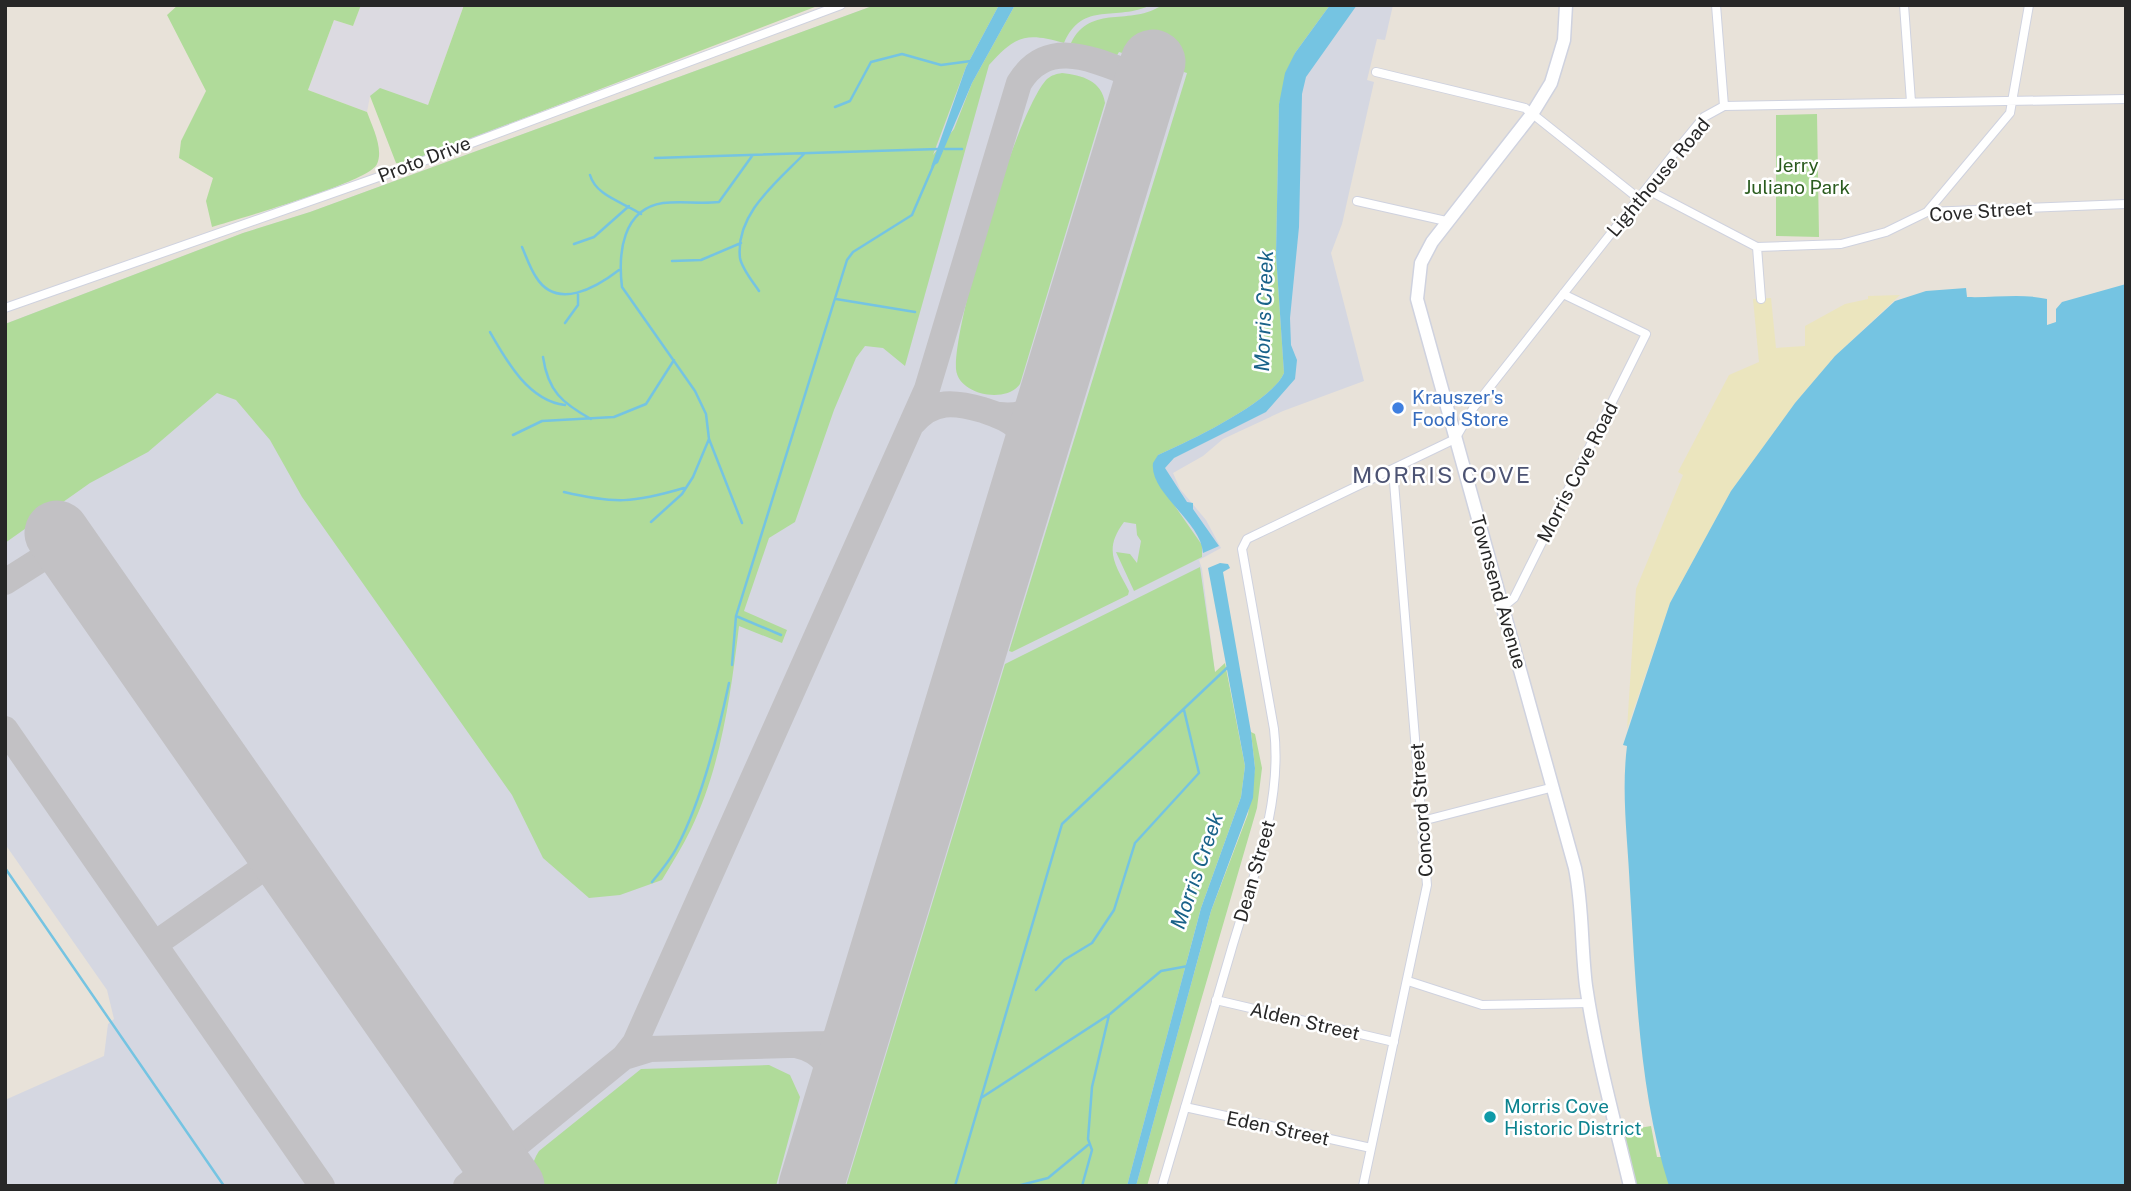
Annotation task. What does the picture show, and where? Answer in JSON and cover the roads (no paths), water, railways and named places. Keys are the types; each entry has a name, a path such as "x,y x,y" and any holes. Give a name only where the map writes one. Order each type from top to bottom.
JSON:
{"main road":[{"name":"Townsend Avenue","path":"1566,5 1564,40 1551,83 1532,114 1446,221 1421,262 1417,299 1554,787 1579,887 1589,1003 1605,1088 1630,1186"}],"street":[{"name":"Proto Drive","path":"5,308 410,166 841,5"},
{"path":"1716,5 1724,106"},
{"path":"1904,5 1911,102"},
{"path":"1927,212 2010,113 2029,5"},
{"path":"1376,72 1525,107 1638,198"},
{"name":"Lighthouse Road","path":"1455,439 1474,407 1638,198 1704,117 1724,106 2126,99"},
{"name":"Cove Street","path":"1646,189 1757,247 1841,244 1886,232 1927,212 2126,204"},
{"path":"1357,201 1446,221"},
{"path":"1757,247 1761,299"},
{"name":"Morris Cove Road","path":"1503,607 1514,598 1646,334 1563,294"},
{"path":"1393,470 1455,439"},
{"name":"Dean Street","path":"1162,1186 1269,819 1278,758 1242,549 1247,539 1255,533 1370,477 1393,470"},
{"name":"Concord Street","path":"1363,1186 1427,885 1393,470"},
{"path":"1422,821 1554,787"},
{"path":"1408,981 1482,1004 1589,1003"},
{"name":"Alden Street","path":"1216,1000 1394,1042"},
{"name":"Eden Street","path":"1185,1107 1371,1148"}],"water":[{"path":"999,5 1015,5 972,83 938,163 931,167 966,67"},
{"path":"1330,5 1357,5 1306,77 1302,94 1299,227 1290,318 1291,345 1297,360 1295,379 1266,412 1174,458 1165,468 1187,502 1193,503 1193,509 1219,546 1203,553 1194,530 1159,485 1153,463 1158,455 1208,431 1247,408 1276,384 1284,373 1276,255 1279,104 1285,73 1295,53"},
{"path":"2126,284 2126,1186 1669,1186 1651,1114 1640,1039 1626,818 1627,746 1623,745 1670,603 1731,491 1795,403 1835,356 1895,301 1926,291 1966,288 1967,297 2037,297 2047,299 2047,325 2056,322 2056,309 2062,302"},
{"path":"1220,563 1228,564 1230,568 1223,572 1251,732 1255,768 1253,798 1211,911 1136,1186 1127,1186 1201,908 1241,797 1245,766 1208,568"}],"waterway":[{"path":"835,107 850,101 871,62 902,54 941,65 971,61"},
{"path":"655,158 938,149"},
{"path":"945,149 962,149"},
{"path":"759,291 745,271 740,258 744,227 760,200 804,154"},
{"path":"651,522 682,494 693,477 709,439 706,414 695,391 622,287 622,248 631,224 649,207 670,202 719,202 752,156"},
{"path":"732,665 736,616 847,260 853,252 912,215 934,164"},
{"path":"590,175 604,193 641,214"},
{"path":"574,244 594,237 629,206"},
{"path":"672,261 701,260 741,243"},
{"path":"522,247 536,277 555,293 577,293 589,289 619,270"},
{"path":"565,323 578,305 578,294"},
{"path":"836,299 915,312"},
{"path":"490,332 504,356 530,388 552,402 565,405"},
{"path":"543,357 545,369 558,395 591,419"},
{"path":"513,435 542,421 614,417 646,404 674,360"},
{"path":"709,439 742,523"},
{"path":"564,492 597,499 624,500 651,497 684,488"},
{"path":"736,616 781,635"},
{"path":"955,1186 1062,824 1228,667"},
{"path":"652,882 675,851 694,809 714,745 729,683"},
{"path":"1036,990 1064,960 1092,943 1114,910 1135,843 1199,773 1184,710"},
{"path":"5,868 224,1186"},
{"path":"981,1098 1110,1014 1161,971 1188,966"},
{"path":"1082,1186 1092,1150 1088,1139 1092,1087 1109,1015"},
{"path":"1017,1186 1048,1178 1088,1145"}],"place":[{"name":"Krauszer's Food Store","path":"1398,408"},
{"name":"Morris Cove Historic District","path":"1490,1117"}],"district":[{"name":"MORRIS COVE","path":"1442,475"}],"park label":[{"name":"Jerry Juliano Park","path":"1797,176"}],"water label":[{"name":"Morris Creek","path":"1264,311"},
{"name":"Morris Creek","path":"1197,871"}]}
